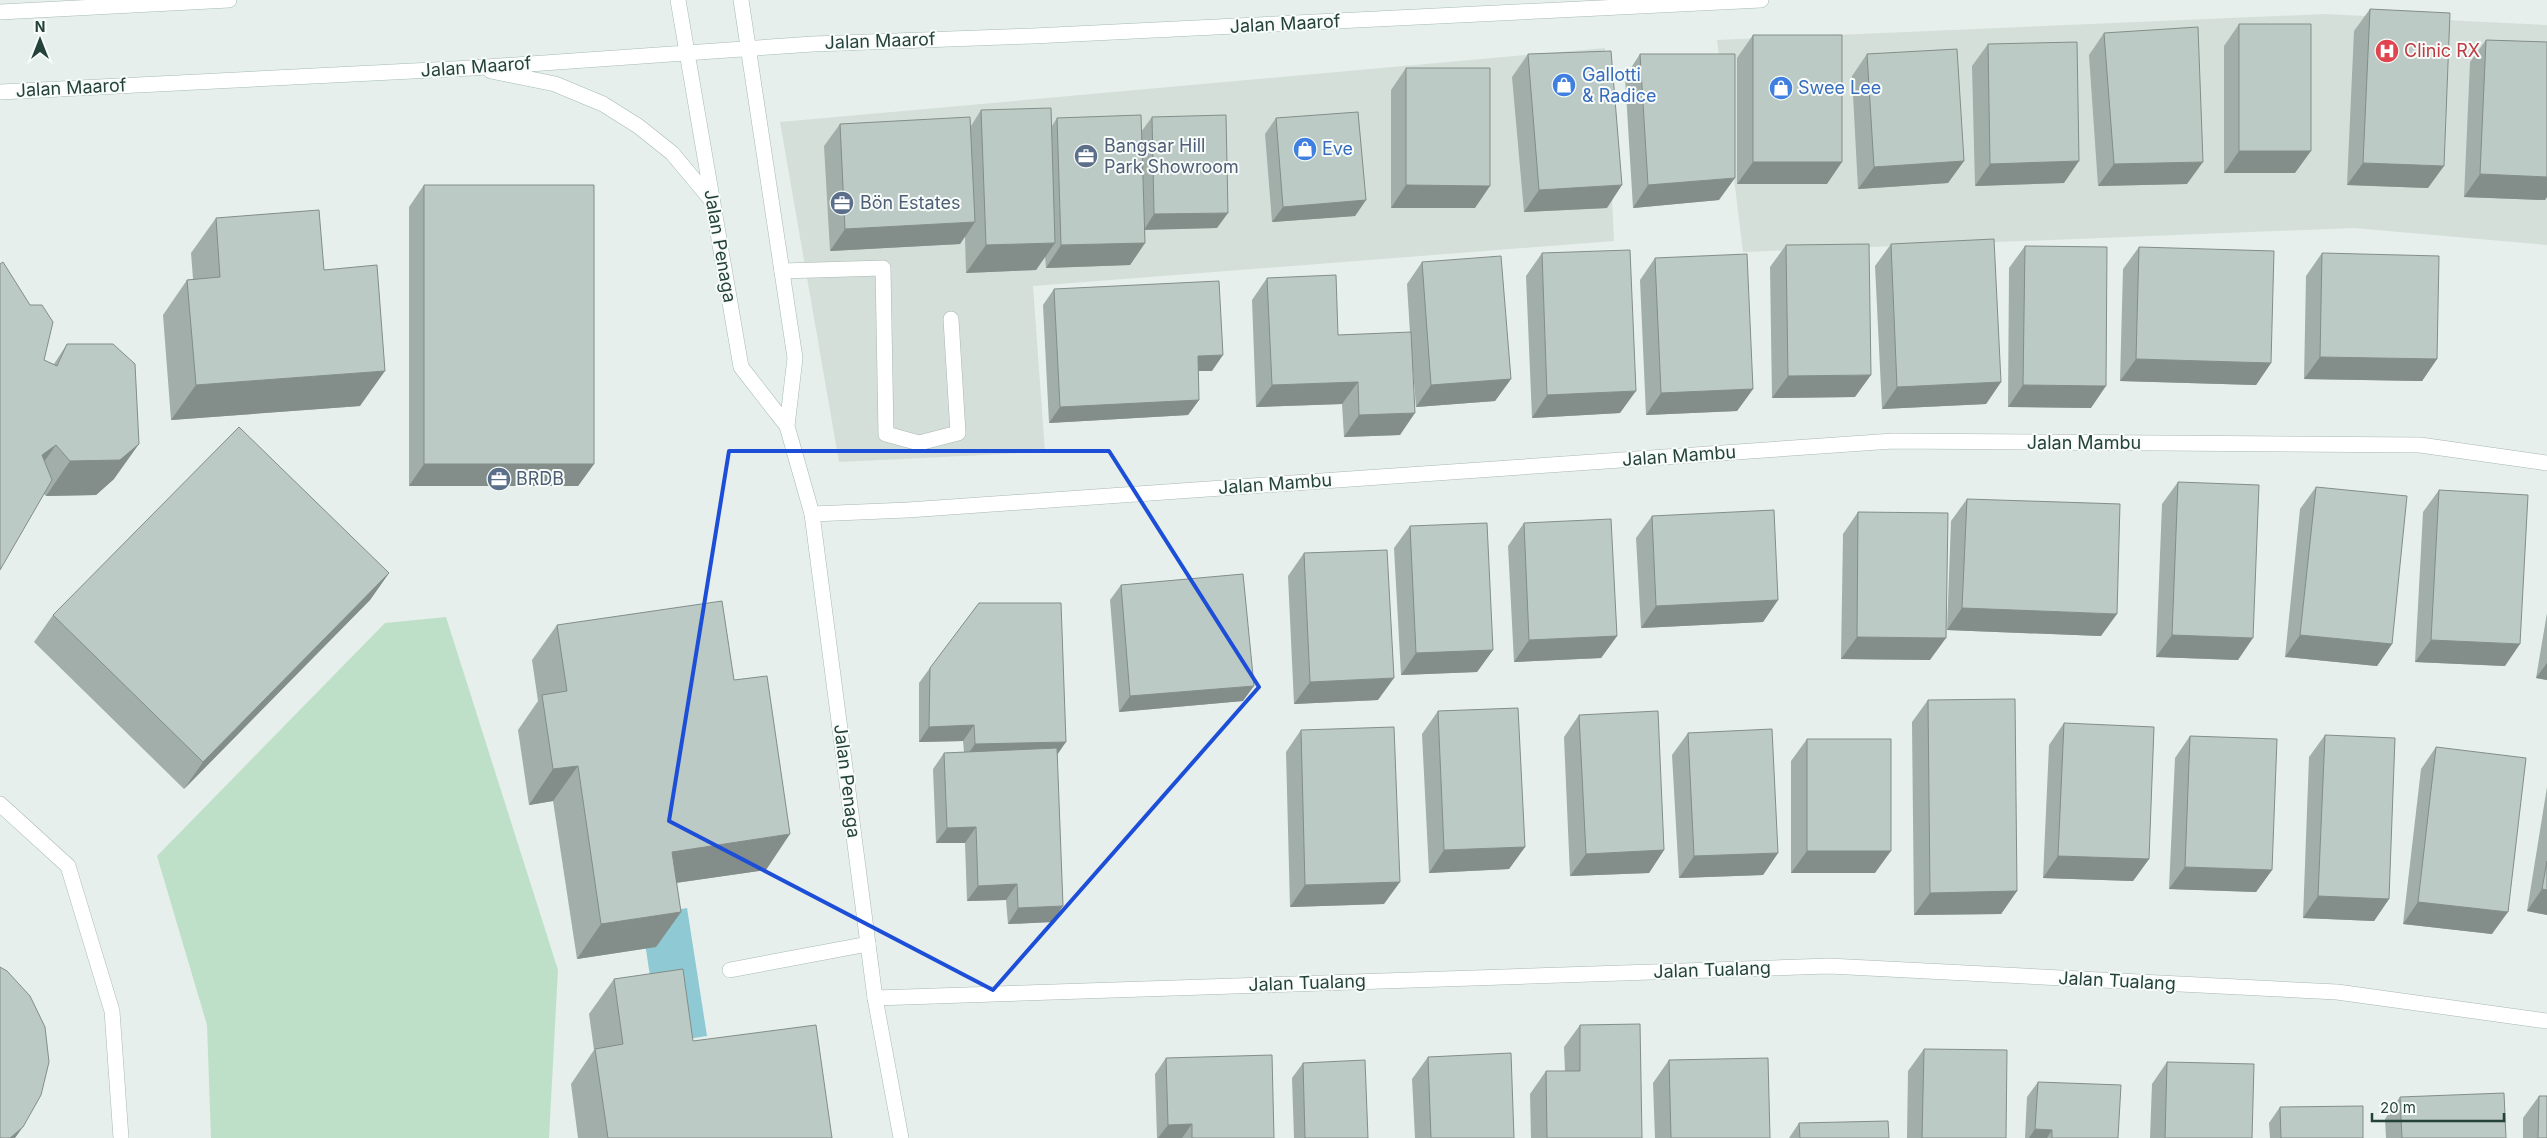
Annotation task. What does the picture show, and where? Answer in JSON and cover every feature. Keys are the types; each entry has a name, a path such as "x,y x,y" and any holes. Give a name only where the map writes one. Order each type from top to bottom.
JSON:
{"street":[{"path":"0,12 229,0"},
{"name":"Jalan Penaga","path":"678,0 741,367 787,426 812,514 875,998 901,1138"},
{"name":"Jalan Penaga","path":"741,0 795,358 787,426"},
{"name":"Jalan Maarof","path":"0,92 472,68 748,48 1419,18 1761,0"},
{"path":"472,68 555,84 603,104 638,126 672,153 713,202"},
{"path":"782,271 882,268 886,434 919,443 958,433 951,319"},
{"name":"Jalan Mambu","path":"812,514 908,510 1893,441 2420,445 2547,463"},
{"path":"0,804 68,866 112,1011 121,1138"},
{"path":"730,970 868,944"},
{"name":"Jalan Tualang","path":"875,998 1829,966 2337,992 2547,1021"}],"highlighted area":[{"path":"729,451 1109,451 1259,687 993,990 669,821"}],"shaded area":[{"path":"2325,14 2547,25 2547,245 2354,228 1743,252 1717,40"},
{"path":"1605,48 1614,241 1033,286 1045,452 839,462 780,122"}],"green space":[{"path":"446,617 558,970 549,1138 211,1138 207,1025 157,856 385,623"}],"water":[{"path":"687,908 707,1036 660,1043 641,916"}],"building":[{"path":"2370,9 2450,13 2444,166 2363,163"},
{"path":"2239,24 2311,24 2311,151 2239,151"},
{"path":"2198,27 2203,162 2114,164 2104,33"},
{"path":"1753,35 1842,35 1842,162 1753,162"},
{"path":"2486,40 2547,42 2547,177 2480,174"},
{"path":"2077,42 2079,161 1990,164 1988,44"},
{"path":"1957,49 1964,161 1874,167 1867,54"},
{"path":"1611,51 1622,185 1539,190 1528,54"},
{"path":"1640,54 1735,54 1735,178 1648,185"},
{"path":"1406,68 1490,68 1490,186 1406,185"},
{"path":"1051,108 1055,243 986,245 981,110"},
{"path":"1358,112 1366,200 1283,207 1276,118"},
{"path":"1141,115 1145,243 1061,245 1057,118"},
{"path":"1226,115 1228,213 1154,214 1152,117"},
{"path":"970,117 975,222 845,229 840,124"},
{"path":"424,185 594,185 594,464 424,464"},
{"path":"319,210 324,270 377,265 385,371 196,385 187,280 220,277 216,218"},
{"path":"1994,239 2001,382 1897,387 1891,244"},
{"path":"1869,244 1871,375 1788,376 1786,245"},
{"path":"2025,246 2107,247 2106,386 2023,385"},
{"path":"2139,247 2274,251 2271,363 2136,359"},
{"path":"1630,250 1636,391 1547,395 1542,253"},
{"path":"2322,253 2439,256 2437,359 2320,357"},
{"path":"1747,254 1753,389 1661,393 1655,258"},
{"path":"1501,256 1511,379 1431,385 1422,262"},
{"path":"3,262 30,305 42,305 53,322 44,360 57,366 67,344 113,344 135,364 139,444 120,460 70,461 56,445 42,455 52,480 0,570 0,264"},
{"path":"1336,275 1338,335 1411,332 1415,413 1359,415 1358,382 1272,385 1267,278"},
{"path":"1219,281 1223,355 1198,356 1199,400 1060,407 1054,289"},
{"path":"239,427 389,573 203,762 53,615"},
{"path":"2178,482 2259,485 2253,638 2172,635"},
{"path":"2316,487 2407,496 2392,644 2300,635"},
{"path":"2439,490 2528,495 2520,644 2431,640"},
{"path":"1967,499 2120,504 2117,614 1962,608"},
{"path":"1774,510 1778,600 1656,606 1652,516"},
{"path":"1858,512 1948,513 1946,638 1857,637"},
{"path":"1611,519 1617,636 1529,640 1524,523"},
{"path":"1487,523 1493,650 1416,653 1410,526"},
{"path":"1387,550 1394,678 1310,682 1304,553"},
{"path":"1243,574 1254,686 1130,696 1121,585"},
{"path":"722,601 734,680 767,676 790,834 672,852 681,912 601,924 578,766 553,769 542,695 567,691 557,625"},
{"path":"979,603 1061,603 1066,742 975,744 974,725 929,727 930,668"},
{"path":"2015,699 2017,891 1930,893 1928,700"},
{"path":"1518,708 1525,847 1444,850 1438,711"},
{"path":"1658,711 1664,850 1586,854 1579,715"},
{"path":"2064,723 2154,727 2149,859 2058,856"},
{"path":"1394,727 1400,882 1305,885 1301,730"},
{"path":"1772,729 1778,853 1694,856 1688,733"},
{"path":"2325,735 2395,738 2389,899 2318,896"},
{"path":"2190,736 2277,739 2272,870 2185,867"},
{"path":"1807,739 1891,739 1891,851 1807,851"},
{"path":"2436,747 2526,758 2508,912 2418,902"},
{"path":"1057,748 1063,906 1018,908 1017,884 978,886 976,827 947,828 944,753"},
{"path":"2547,861 2547,890 2542,889"},
{"path":"0,967 7,971 30,996 45,1027 49,1062 41,1095 23,1127 10,1138 0,1138"},
{"path":"683,969 693,1041 816,1025 832,1138 608,1138 595,1049 623,1044 614,979"},
{"path":"1640,1024 1642,1138 1547,1138 1546,1071 1580,1071 1580,1025"},
{"path":"1924,1049 2007,1050 2006,1138 1922,1138"},
{"path":"1511,1053 1514,1138 1431,1138 1428,1057"},
{"path":"1272,1055 1274,1138 1192,1138 1192,1124 1168,1125 1166,1058"},
{"path":"1768,1058 1770,1138 1671,1138 1669,1060"},
{"path":"1365,1060 1368,1138 1305,1138 1303,1063"},
{"path":"2167,1062 2254,1064 2252,1138 2165,1138"},
{"path":"2038,1082 2121,1085 2118,1138 2052,1138 2052,1130 2035,1129"},
{"path":"2504,1093 2506,1138 2402,1138 2400,1097"},
{"path":"2539,1096 2547,1096 2547,1138 2538,1138"},
{"path":"2363,1106 2363,1138 2281,1138 2280,1107"},
{"path":"1888,1121 1889,1138 1800,1138 1799,1123"}],"place":[{"name":"Clinic RX","path":"2387,51"},
{"name":"Gallotti & Radice","path":"1564,85"},
{"name":"Swee Lee","path":"1781,88"},
{"name":"Eve","path":"1305,149"},
{"name":"Bangsar Hill Park Showroom","path":"1086,156"},
{"name":"Bön Estates","path":"842,203"},
{"name":"BRDB","path":"499,479"}]}
